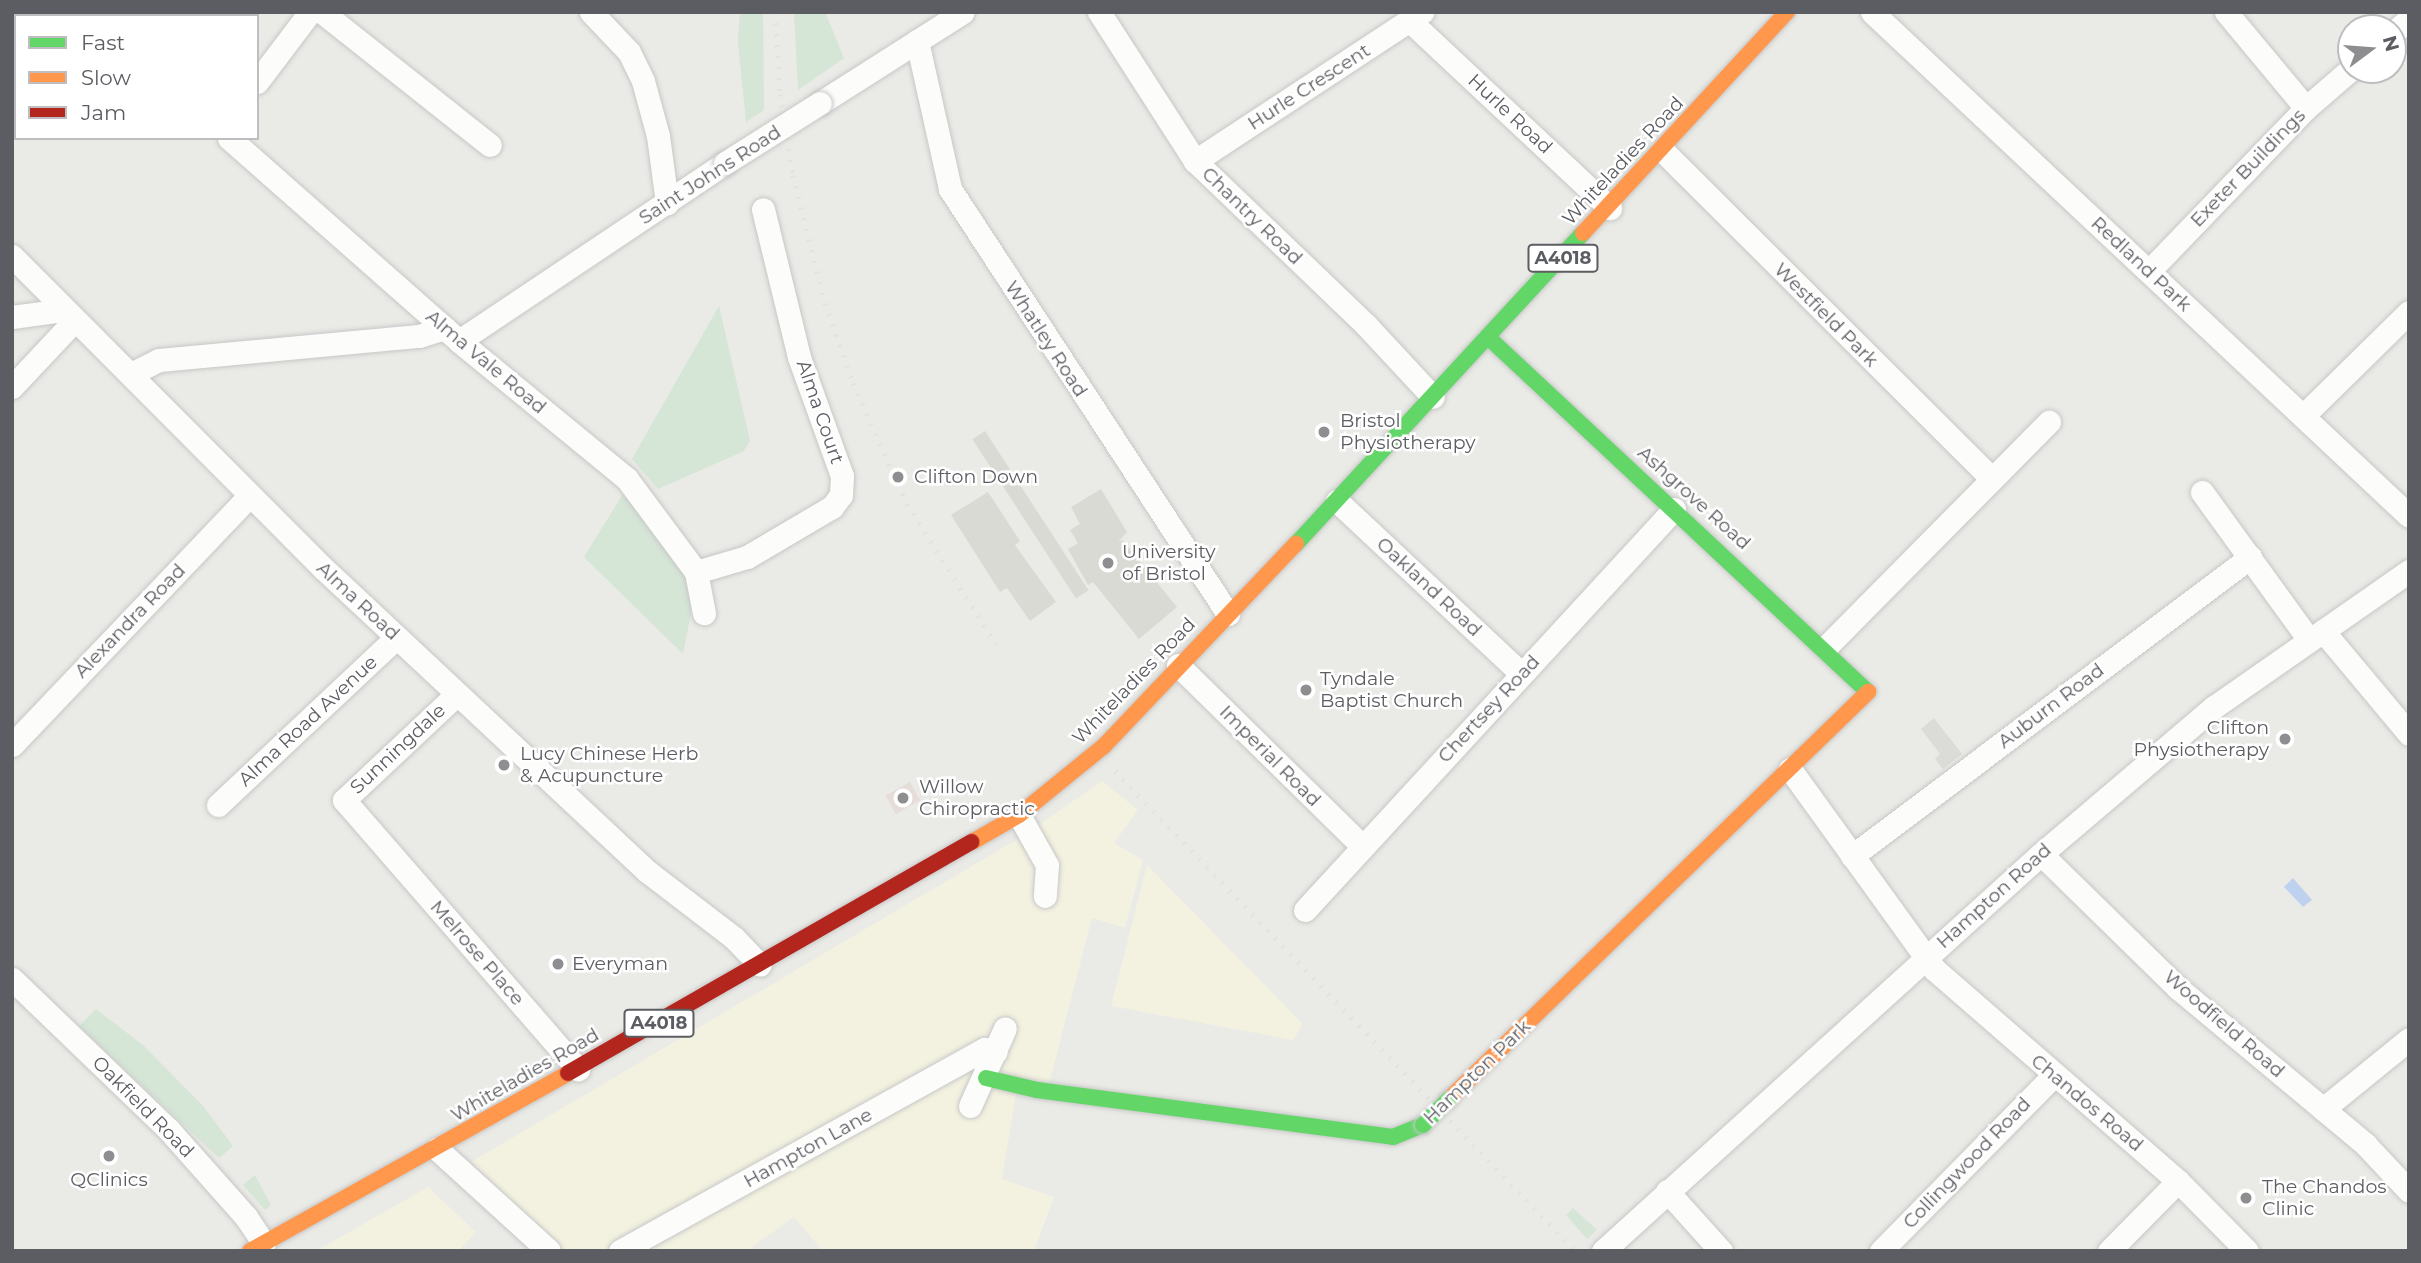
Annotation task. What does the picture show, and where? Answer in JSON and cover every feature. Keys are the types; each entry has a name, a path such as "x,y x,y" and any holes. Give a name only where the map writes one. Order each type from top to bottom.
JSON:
{"main road":[{"name":"Whiteladies Road","path":"257,1247 437,1149 1019,815 1104,746 1490,339 1787,12"},
{"name":"Ashgrove Road","path":"1490,339 1826,647 1869,690"},
{"name":"Hampton Park","path":"986,1078 1037,1090 1394,1138 1423,1125 1790,769 1811,743 1865,699 1869,690"}],"street":[{"path":"259,79 310,12"},
{"path":"322,12 490,145"},
{"path":"591,12 629,52 643,81 657,136 667,203"},
{"name":"Saint Johns Road","path":"131,374 159,360 452,335 667,203 725,163 963,12"},
{"name":"Chantry Road","path":"1099,12 1195,161 1366,325 1433,397"},
{"name":"Redland Park","path":"1872,12 2409,516"},
{"path":"2226,12 2306,108"},
{"name":"Hurle Crescent","path":"1195,161 1416,16"},
{"name":"Hurle Road","path":"1416,16 1610,208"},
{"name":"Whatley Road","path":"917,41 950,189 1228,614"},
{"name":"Exeter Buildings","path":"2149,271 2306,108 2337,81"},
{"name":"Alma Vale Road","path":"231,140 452,335 626,479 696,572 704,613"},
{"name":"Westfield Park","path":"1662,151 1990,477"},
{"name":"Alma Court","path":"696,572 747,557 832,508 841,495 842,476 799,357 763,209"},
{"name":"Alma Road","path":"12,256 68,315 131,374 248,497 648,872 719,931 734,938 760,965"},
{"path":"2303,416 2409,312"},
{"path":"12,317 68,315"},
{"path":"12,387 68,315"},
{"path":"1826,647 1990,477 2049,422"},
{"path":"2202,492 2250,557 2316,635 2409,734"},
{"name":"Alexandra Road","path":"12,745 248,497"},
{"name":"Oakland Road","path":"1337,501 1521,673"},
{"name":"Chertsey Road","path":"1304,910 1674,509"},
{"name":"Auburn Road","path":"1852,856 2250,557"},
{"name":"Hampton Road","path":"1603,1251 2041,854 2214,707 2409,571"},
{"name":"Alma Road Avenue","path":"218,806 397,637"},
{"name":"Imperial Road","path":"1178,665 1362,846"},
{"name":"Sunningdale","path":"375,837 344,800 457,694"},
{"path":"1790,769 1924,959"},
{"path":"1019,815 1047,865 1045,896"},
{"name":"Melrose Place","path":"375,837 578,1069"},
{"name":"Woodfield Road","path":"2041,854 2178,988 2323,1109 2409,1191"},
{"name":"Alma Road","path":"719,931 740,977"},
{"name":"Chandos Road","path":"1924,959 2178,1181 2247,1251"},
{"name":"Oakfield Road","path":"12,979 168,1129 246,1217 257,1247"},
{"path":"971,1106 986,1078 1005,1028"},
{"path":"2323,1109 2409,1039"},
{"name":"Hampton Lane","path":"620,1251 985,1049 996,1052"},
{"name":"Collingwood Road","path":"1881,1251 2054,1075"},
{"path":"437,1149 549,1251"},
{"path":"2109,1251 2178,1181"},
{"path":"1667,1191 1721,1251"}],"shaded area":[{"path":"740,12 763,12 764,110 746,122 738,42"},
{"path":"794,12 825,12 844,58 798,90"},
{"path":"719,306 750,441 744,451 658,489 632,459"},
{"name":"University of Bristol","path":"985,431 1088,590 1076,599 972,439"},
{"name":"University of Bristol","path":"1101,489 1127,532 1118,542 1122,540 1177,607 1139,639 1093,582 1088,585 1068,549 1078,543 1070,530 1080,524 1071,507"},
{"path":"988,492 1020,541 1015,545 1056,602 1030,621 1007,588 1000,592 951,515"},
{"path":"623,494 683,570 693,602 683,654 584,557"},
{"path":"1934,718 1962,754 1943,769 1935,759 1940,754 1921,729"},
{"path":"1102,781 1138,810 1114,843 1143,860 1125,928 1092,918 1047,1092 1017,1088 1002,1179 1054,1197 1034,1251 823,1251 794,1217 747,1251 564,1251 471,1162 1021,837"},
{"name":"Willow Chiropractic","path":"910,782 920,800 896,814 886,796"},
{"path":"1147,865 1303,1024 1293,1040 1111,1006"},
{"path":"96,1009 144,1046 204,1107 233,1146 219,1158 79,1026"},
{"path":"255,1175 271,1205 265,1210 243,1185"},
{"path":"428,1187 476,1232 458,1251 316,1251"},
{"path":"1573,1208 1597,1230 1587,1239 1566,1215"}],"water":[{"path":"2293,878 2312,900 2303,907 2284,887"}],"railway":[{"path":"775,12 780,94 793,175 825,303 853,383 907,504 996,644"},
{"path":"1115,771 1575,1251"}],"traffic: fast":[{"path":"1296,544 1583,233"},
{"path":"1490,339 1868,692"},
{"path":"986,1078 1037,1090 1393,1137 1423,1125"},
{"path":"1423,1125 1448,1100"}],"traffic: slow":[{"path":"1583,233 1787,12"},
{"path":"972,842 1019,815 1104,746 1296,544"},
{"path":"1448,1100 1868,692"},
{"path":"250,1251 568,1073"}],"traffic: jam":[{"path":"568,1073 972,842"}],"place":[{"name":"Bristol Physiotherapy","path":"1324,432"},
{"name":"Clifton Down","path":"898,477"},
{"name":"University of Bristol","path":"1108,563"},
{"name":"Tyndale Baptist Church","path":"1306,690"},
{"name":"Clifton Physiotherapy","path":"2285,739"},
{"name":"Lucy Chinese Herb & Acupuncture","path":"504,765"},
{"name":"Willow Chiropractic","path":"903,798"},
{"name":"Everyman","path":"558,964"},
{"name":"QClinics","path":"109,1156"},
{"name":"The Chandos Clinic","path":"2246,1198"}]}
